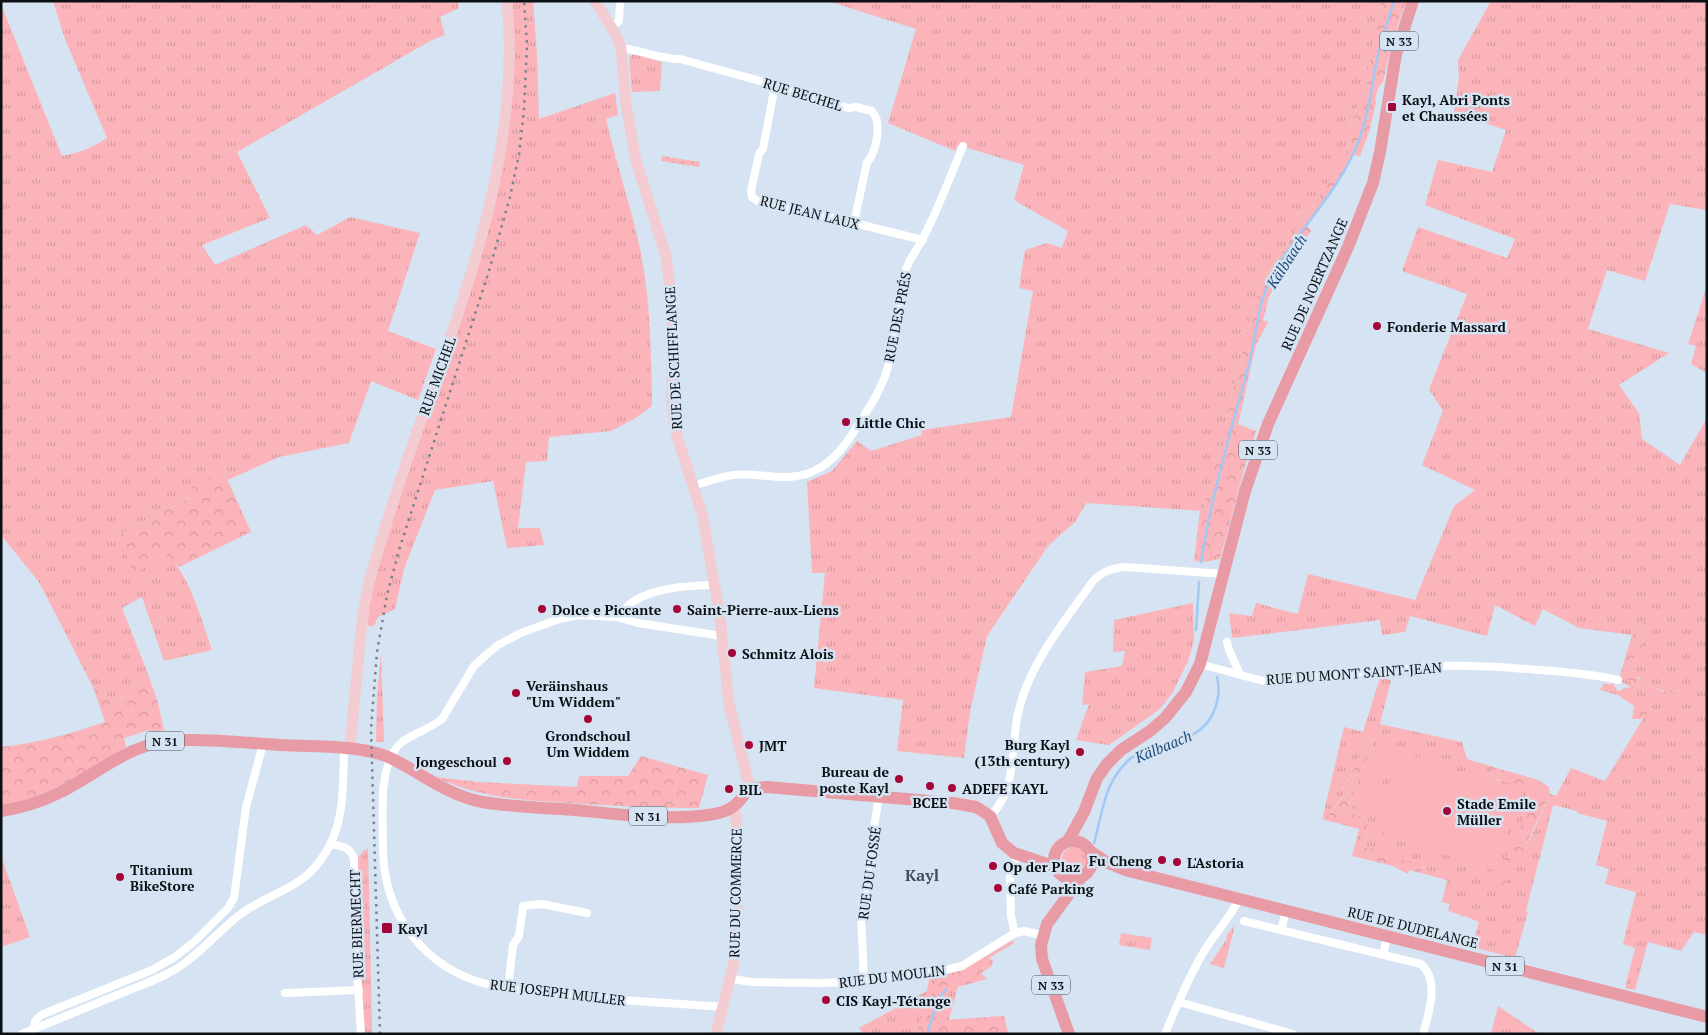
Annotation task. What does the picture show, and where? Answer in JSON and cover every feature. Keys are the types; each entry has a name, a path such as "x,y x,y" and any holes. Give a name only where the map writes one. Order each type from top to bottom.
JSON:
{"main road":[{"name":"RUE MICHEL","path":"352,749 362,620 368,587 408,456 463,301 492,196 502,151 508,88 509,22 507,1"},
{"name":"RUE DE SCHIFFLANGE","path":"595,1 611,25 621,48 626,104 636,161 666,256 673,316 672,398 674,422 693,486"},
{"name":"RUE DE NOERTZANGE","path":"1084,812 1097,778 1107,764 1121,750 1150,731 1165,718 1186,692 1200,664 1248,482 1268,424 1348,247 1373,183 1396,54 1413,1"},
{"path":"693,486 702,514 714,585 722,636 729,704 750,789"},
{"name":"N 31","path":"1,811 38,802 60,792 109,762 148,745 184,740 352,749 386,756 451,792 483,802 654,816 705,815 721,813 734,807"},
{"path":"734,807 750,789 767,787 953,803 976,808 990,816 1002,843 1008,849 1059,871 1069,878 1085,874"},
{"name":"RUE DU COMMERCE","path":"716,1034 734,962 737,917 736,820 734,807"},
{"name":"N 33","path":"1068,841 1084,812"},
{"name":"N 33","path":"1084,812 1088,848"},
{"path":"1042,935 1047,924 1062,905 1091,865 1092,858 1088,848 1081,842 1068,841 1062,844 1055,855 1059,871 1062,905"},
{"name":"RUE DE DUDELANGE","path":"1088,848 1106,862 1125,870 1707,1017"},
{"path":"1023,857 1044,856 1057,850"},
{"name":"RUE DE DUDELANGE","path":"1085,874 1104,869 1125,870"},
{"name":"N 33","path":"1042,935 1042,959 1069,1034"}],"street":[{"path":"611,25 619,20 620,1"},
{"name":"RUE BECHEL","path":"621,48 635,49 669,59 680,59 775,85 785,90 830,103 872,111 877,120 878,130 871,158 867,162 854,223"},
{"name":"RUE JEAN LAUX","path":"775,85 763,149 759,154 751,191 752,197 759,203 783,209 793,208 923,240"},
{"name":"RUE DES PRÉS","path":"693,486 733,476 753,475 782,478 800,476 815,471 832,459 847,443 879,390 887,371 906,267 923,240 963,146"},
{"path":"990,816 997,810 1008,781 1017,720 1028,682 1038,662 1093,581 1103,572 1114,568 1126,567 1223,574"},
{"path":"617,617 632,603 657,592 714,585"},
{"path":"386,756 403,742 442,720 474,666 498,645 521,633 559,619 579,615 617,617 722,636"},
{"path":"1227,642 1229,652 1236,663 1240,675"},
{"name":"RUE DU MONT SAINT-JEAN","path":"1200,664 1263,681 1437,666 1498,667 1567,672 1603,676 1618,680"},
{"path":"33,1032 35,1022 41,1015 152,970 175,957 195,941 228,908 234,898 246,807 263,744"},
{"path":"22,1034 33,1032 139,986 182,965 230,922 247,910 300,881 314,868 330,844 341,810 352,749"},
{"name":"RUE JOSEPH MULLER","path":"386,756 383,788 383,864 386,880 393,902 406,928 431,956 450,969 490,985 588,997 724,1007"},
{"name":"RUE DU FOSSÉ","path":"864,980 861,915 879,796"},
{"name":"RUE BIERMECHT","path":"330,844 348,849 352,852 354,859 356,956 361,1034"},
{"path":"1023,857 1010,877 1012,921 1015,932 1024,931 1042,935"},
{"path":"234,898 247,910"},
{"path":"1165,1034 1178,1002 1203,953 1232,915 1239,899"},
{"path":"508,988 513,945 518,936 523,906 542,904 587,913"},
{"path":"1281,930 1286,911"},
{"path":"1244,921 1421,964 1428,970 1431,979 1428,1013 1422,1034"},
{"name":"RUE DU MOULIN","path":"731,979 753,982 819,983 936,972 962,966 1015,932"},
{"path":"1384,955 1387,937"},
{"name":"RUE BIERMECHT","path":"285,993 359,990"},
{"path":"1178,1002 1293,1034"}],"green space":[{"path":"53,1 458,1 459,8 440,17 445,35 432,40 237,152 270,218 202,245 215,265 306,225 317,235 350,217 420,233 388,331 436,349 418,400 371,381 349,443 279,457 228,480 224,472 190,498 118,535 158,550 176,564 189,587 212,650 164,661 142,597 122,608 148,674 113,705 93,687 39,582 1,535 1,4 62,156 85,150 107,138 65,39"},
{"path":"511,1 533,1 539,119 615,93 618,115 606,119 644,269 650,328 652,406 634,419 611,431 549,437 547,461 526,462 518,528 540,528 544,545 507,548 493,481 435,490 404,569 395,609 378,617 375,624 371,627 366,624 370,593 502,164"},
{"path":"828,1 1382,1 1375,20 1365,92 1359,100 1350,129 1344,160 1264,278 1255,301 1203,511 1086,503 1076,521 1048,546 987,636 970,712 964,758 897,751 903,700 814,688 825,573 812,573 807,482 832,471 857,441 871,451 922,435 921,430 1011,417 1033,291 1019,288 1025,250 1047,243 1062,248 1068,231 1014,200 1024,165 958,145 955,151 888,123 916,29"},
{"path":"1382,1 1406,1 1391,46 1383,82 1378,88 1369,132 1360,156 1353,155 1333,190 1307,226 1311,231 1269,297 1263,320 1268,322 1256,345 1238,424 1256,431 1220,559 1205,562 1194,561 1200,511 1203,511 1255,301 1264,278 1344,160 1350,129 1359,100 1365,92 1375,20"},
{"path":"1491,1 1707,1 1707,210 1670,204 1645,281 1607,270 1588,329 1669,353 1619,385 1639,413 1642,439 1680,465 1707,418 1707,935 1694,932 1681,951 1648,942 1635,990 1625,988 1635,948 1623,944 1636,892 1605,884 1609,869 1596,865 1607,821 1553,805 1526,911 1528,912 1515,958 1472,947 1479,922 1465,916 1460,917 1461,915 1448,911 1450,904 1442,902 1447,880 1421,873 1424,866 1395,862 1391,855 1365,847 1368,819 1346,811 1372,748 1373,743 1370,737 1349,780 1341,789 1347,791 1328,816 1323,816 1344,727 1363,732 1380,678 1391,680 1380,724 1462,742 1467,759 1500,769 1491,771 1490,774 1498,780 1525,786 1539,792 1498,880 1530,839 1550,794 1556,796 1571,768 1605,781 1643,719 1653,708 1634,706 1618,695 1600,690 1604,683 1611,685 1612,682 1617,690 1620,691 1631,687 1618,680 1620,675 1659,698 1674,693 1650,685 1630,669 1637,647 1642,649 1647,624 1645,622 1637,635 1632,635 1579,628 1543,609 1535,626 1495,605 1487,636 1410,616 1405,632 1382,635 1380,620 1232,638 1229,613 1252,616 1256,603 1298,614 1308,574 1415,600 1454,506 1475,490 1422,465 1443,411 1429,389 1467,294 1402,271 1418,227 1507,258 1515,239 1425,205 1438,160 1492,172 1506,130 1454,113 1459,77 1458,60"},
{"path":"633,54 662,62 660,91 632,92 629,58"},
{"path":"662,156 700,162 699,167 661,161"},
{"path":"1707,286 1707,373 1691,364 1696,346 1688,344"},
{"path":"224,472 251,532 179,567 166,555 134,574 118,535 190,498 194,485"},
{"path":"1193,603 1194,640 1188,661 1173,692 1160,709 1109,745 1076,740 1089,704 1082,705 1085,672 1122,666 1125,651 1113,652 1114,620"},
{"path":"1644,621 1647,624 1642,649 1637,648 1630,669 1638,672 1637,678 1661,691 1674,693 1679,696 1673,704 1620,675 1632,635 1637,635"},
{"path":"381,653 384,742 376,742 377,698"},
{"path":"148,674 158,703 164,730 153,733 149,730 124,738 126,747 66,783 34,797 1,805 1,747 54,738 105,722 93,687 113,705"},
{"path":"1634,706 1653,707 1644,719 1632,719"},
{"path":"1370,737 1373,743 1372,748 1346,811 1368,819 1365,847 1392,855 1395,862 1406,860 1424,865 1421,873 1409,870 1408,874 1393,866 1352,856 1359,829 1322,819 1323,816 1328,816 1347,792 1341,790 1349,780"},
{"path":"1372,748 1390,754 1389,764 1372,813 1352,806"},
{"name":"Stade Emile Müller","path":"1400,751 1522,793 1495,871 1373,829"},
{"path":"641,756 708,775 699,808 618,806 501,797 468,789 436,777 479,782 577,787 579,776 628,776"},
{"path":"1500,769 1538,780 1549,787 1550,794 1506,887 1503,888 1502,882 1498,880 1505,857 1508,856 1533,796 1538,792 1495,778 1490,774 1491,770"},
{"path":"1074,847 1082,851 1086,859 1082,867 1074,871 1066,867 1062,859 1066,851"},
{"path":"368,849 372,1034 364,1034 357,859 364,850"},
{"path":"1,856 30,937 1,947"},
{"path":"1235,925 1224,968 1210,964 1227,939 1226,936"},
{"path":"1121,933 1152,938 1150,950 1119,945"},
{"path":"1013,940 1014,943 989,958 993,961 992,966 981,973 987,979 950,989 941,1019 1004,1016 1008,1034 972,1034 956,1031 946,1032 946,1034 917,1034 937,978 962,970"},
{"path":"962,970 949,1020 1004,1016 1008,1034 864,1034 859,1028 927,991 929,979"},
{"path":"1498,1006 1539,1034 1491,1034"}],"waterway":[{"name":"Kälbaach","path":"1201,562 1217,485 1250,360 1260,309 1266,290 1279,264 1324,202 1353,154 1366,118 1380,48 1394,1"},
{"name":"Kälbaach","path":"1196,630 1199,582"},
{"name":"Kälbaach","path":"1094,843 1106,797 1115,776 1136,755 1185,738 1203,728 1214,711 1217,702 1219,690 1217,677"},
{"name":"Kälbaach","path":"927,1034 938,1000 946,989"}],"railway":[{"path":"380,1034 371,729 377,652 387,595 400,547 489,271 510,197 519,154 524,110 527,45 524,1"}],"place":[{"name":"Kayl, Abri Ponts et Chaussées","path":"1392,107"},
{"name":"Fonderie Massard","path":"1377,326"},
{"name":"Little Chic","path":"846,422"},
{"name":"Dolce e Piccante","path":"542,609"},
{"name":"Saint-Pierre-aux-Liens","path":"677,609"},
{"name":"Schmitz Alois","path":"732,653"},
{"name":"Veräinshaus \"Um Widdem\"","path":"516,693"},
{"name":"Grondschoul Um Widdem","path":"588,719"},
{"name":"JMT","path":"749,745"},
{"name":"Burg Kayl (13th century)","path":"1080,752"},
{"name":"Jongeschoul","path":"507,761"},
{"name":"Bureau de poste Kayl","path":"899,779"},
{"name":"BCEE","path":"930,786"},
{"name":"ADEFE KAYL","path":"952,788"},
{"name":"BIL","path":"729,789"},
{"name":"Stade Emile Müller","path":"1447,811"},
{"name":"Fu Cheng","path":"1162,860"},
{"name":"L'Astoria","path":"1177,862"},
{"name":"Op der Plaz","path":"993,866"},
{"name":"Titanium BikeStore","path":"120,877"},
{"name":"Café Parking","path":"998,888"},
{"name":"Kayl","path":"387,928"},
{"name":"CIS Kayl-Tétange","path":"826,1000"}],"district":[{"name":"Kayl","path":"922,875"}]}
